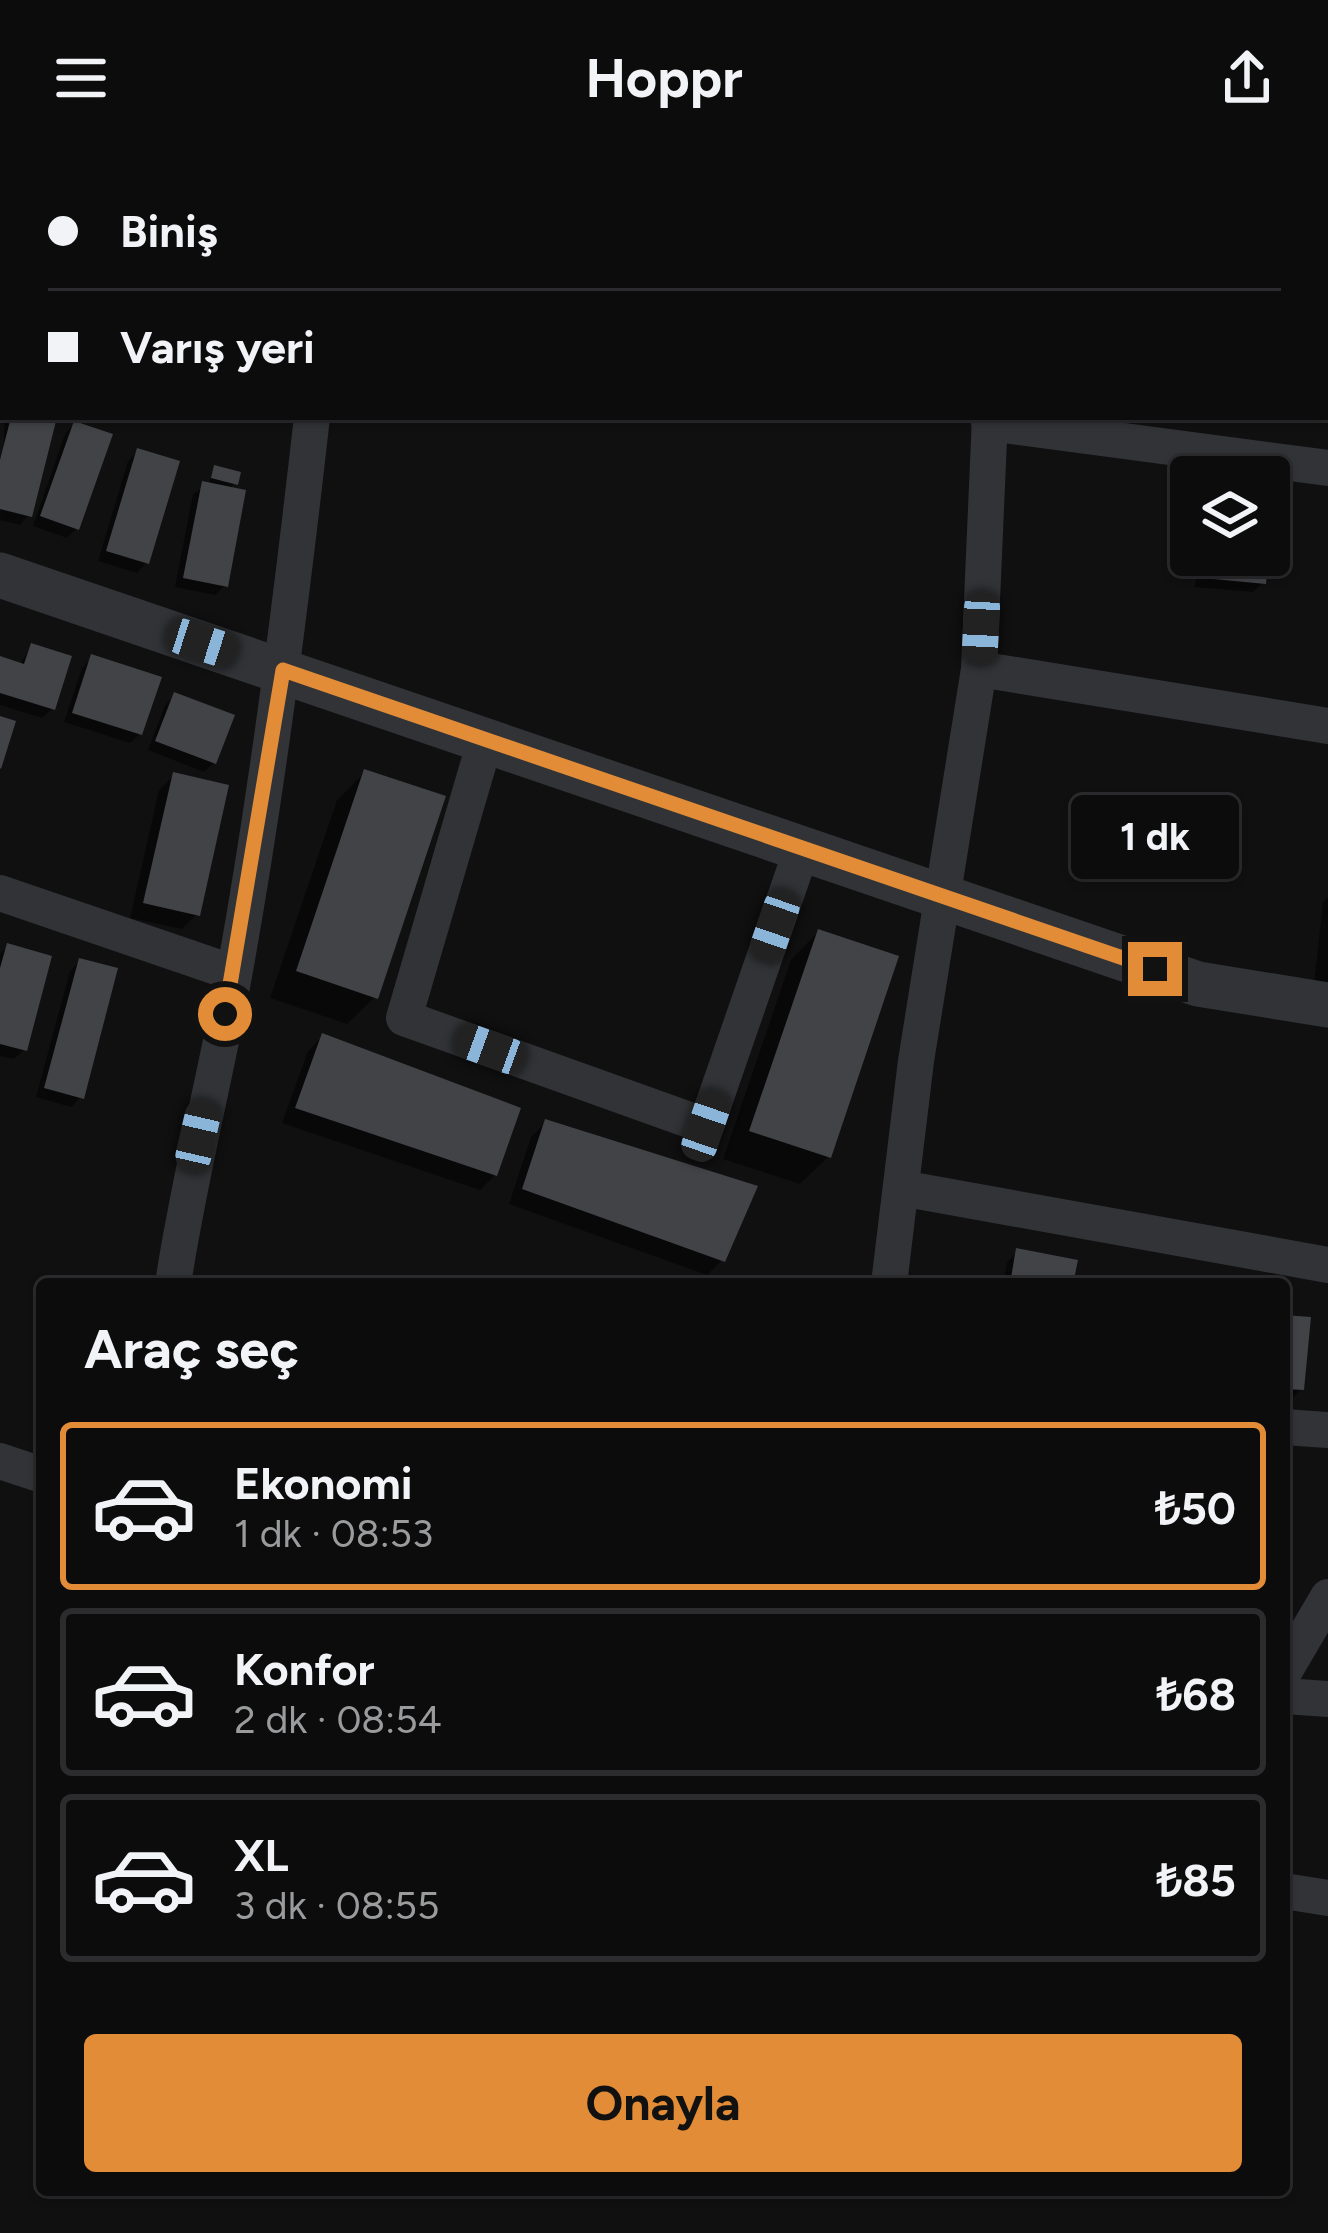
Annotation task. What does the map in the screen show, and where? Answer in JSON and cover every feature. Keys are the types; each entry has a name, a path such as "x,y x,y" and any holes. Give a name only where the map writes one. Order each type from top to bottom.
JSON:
{"street":[{"path":"174,1278 189,1176 234,974 283,670 312,420"},
{"path":"891,1278 941,893 979,670 990,420 1328,468"},
{"path":"0,575 1198,984 1328,1005"},
{"path":"979,670 1328,725"},
{"path":"486,738 404,1018 706,1126 802,846"},
{"path":"0,893 234,974"},
{"path":"901,1188 1328,1265"},
{"path":"1290,1427 1328,1430"},
{"path":"0,1461 36,1473"},
{"path":"1290,1662 1328,1597"},
{"path":"1290,1697 1328,1700"},
{"path":"1290,1892 1328,1898"}],"building":[{"path":"10,420 56,420 32,517 0,509 0,460"},
{"path":"74,421 113,434 79,530 40,516"},
{"path":"137,448 180,461 149,564 106,551"},
{"path":"214,465 241,472 238,485 211,478"},
{"path":"202,481 246,490 228,587 183,578"},
{"path":"1203,576 1267,576 1266,584"},
{"path":"31,643 72,656 55,710 0,693 0,656 24,664"},
{"path":"91,654 162,677 142,735 72,713"},
{"path":"174,692 235,715 216,764 155,741"},
{"path":"0,716 16,721 1,769 0,768"},
{"path":"364,769 446,796 378,999 296,971"},
{"path":"173,772 229,785 200,916 143,903"},
{"path":"818,929 899,956 831,1158 749,1131"},
{"path":"7,943 52,956 27,1051 0,1044 0,968"},
{"path":"79,958 118,968 84,1099 44,1088"},
{"path":"322,1033 521,1108 497,1176 295,1108"},
{"path":"545,1119 758,1186 725,1262 522,1189"},
{"path":"1016,1248 1078,1260 1074,1278 1011,1278"},
{"path":"1290,1315 1311,1317 1304,1390 1290,1389"}],"route":[{"path":"225,1014 283,670 1155,969"}]}
